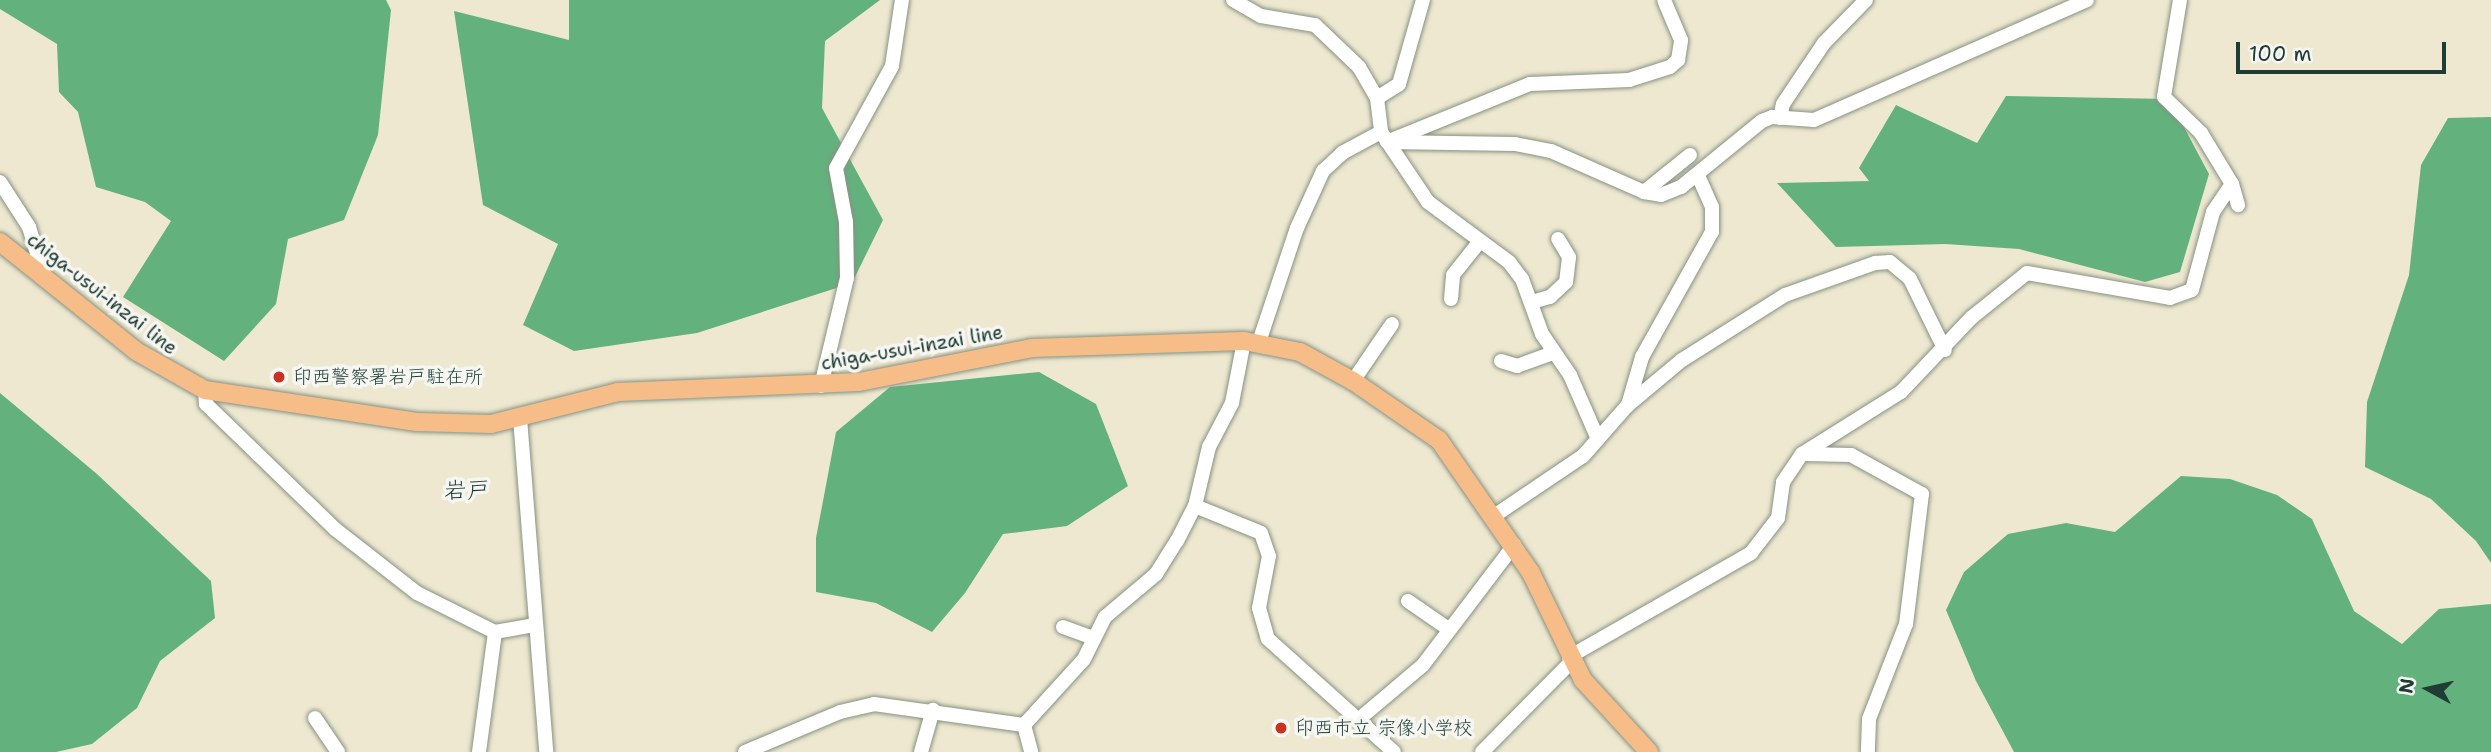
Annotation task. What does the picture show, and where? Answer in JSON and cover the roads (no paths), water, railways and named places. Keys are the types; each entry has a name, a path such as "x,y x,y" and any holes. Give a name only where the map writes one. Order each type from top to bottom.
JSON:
{"main road":[{"name":"chiga-usui-inzai line","path":"0,242 43,273 136,351 205,390 417,422 479,425 520,418 618,392 821,386 1032,348 1251,342 1300,352 1353,381 1439,440 1514,545 1571,659 1609,711 1649,752"}],"street":[{"path":"821,386 847,278 846,222 836,168 892,66 902,0"},
{"path":"1220,0 1249,12 1315,24 1359,67 1377,99 1384,137 1428,201 1509,262 1532,302 1552,353 1570,375 1598,439"},
{"path":"1233,0 1249,12"},
{"path":"1377,99 1399,84 1423,0"},
{"path":"1024,725 1068,680 1114,607 1156,574 1195,506 1209,447 1232,403 1251,342 1323,171 1342,153 1530,84 1629,80 1670,67 1678,60 1681,40 1664,0"},
{"path":"1780,118 1783,104 1824,43 1866,0"},
{"path":"1384,137 1515,144 1551,151 1644,192 1672,192 1762,121 1780,118 1814,120 2088,0"},
{"path":"2180,0 2164,97 2201,133 2232,184 2238,205"},
{"path":"1644,192 1690,155"},
{"path":"1628,405 1642,357 1712,232 1712,207 1697,174"},
{"path":"0,182 29,227 43,273"},
{"path":"1482,752 1571,659 1751,553 1778,518 1783,482 1802,454 1901,392 1945,350 1971,318 2027,273 2127,293 2182,296 2197,280 2213,212 2232,184"},
{"path":"1532,302 1550,297 1566,282 1569,257 1558,239"},
{"path":"1451,299 1453,275 1480,241"},
{"path":"1494,516 1583,456 1628,405 1682,360 1763,307 1875,263 1902,267 1945,350"},
{"path":"1353,381 1392,324"},
{"path":"1501,361 1517,366 1552,353"},
{"path":"205,390 206,404 335,529 417,593 495,632 535,625"},
{"path":"520,418 546,752"},
{"path":"1802,454 1851,455 1922,494 1906,624 1869,719 1867,752"},
{"path":"1195,506 1261,533 1269,556 1259,608 1268,639 1394,752"},
{"path":"1358,720 1423,665 1447,628 1514,545"},
{"path":"1408,601 1447,628"},
{"path":"1063,627 1094,638"},
{"path":"479,752 495,632"},
{"path":"745,752 840,712 874,704 933,710 1024,725"},
{"path":"921,752 933,710"},
{"path":"315,719 338,752"},
{"path":"1024,725 1031,752"}],"place":[{"name":"印西警察署岩戸駐在所","path":"279,377"},
{"name":"印西市立 宗像小学校","path":"1281,728"}],"district":[{"name":"岩戸","path":"467,490"}]}
